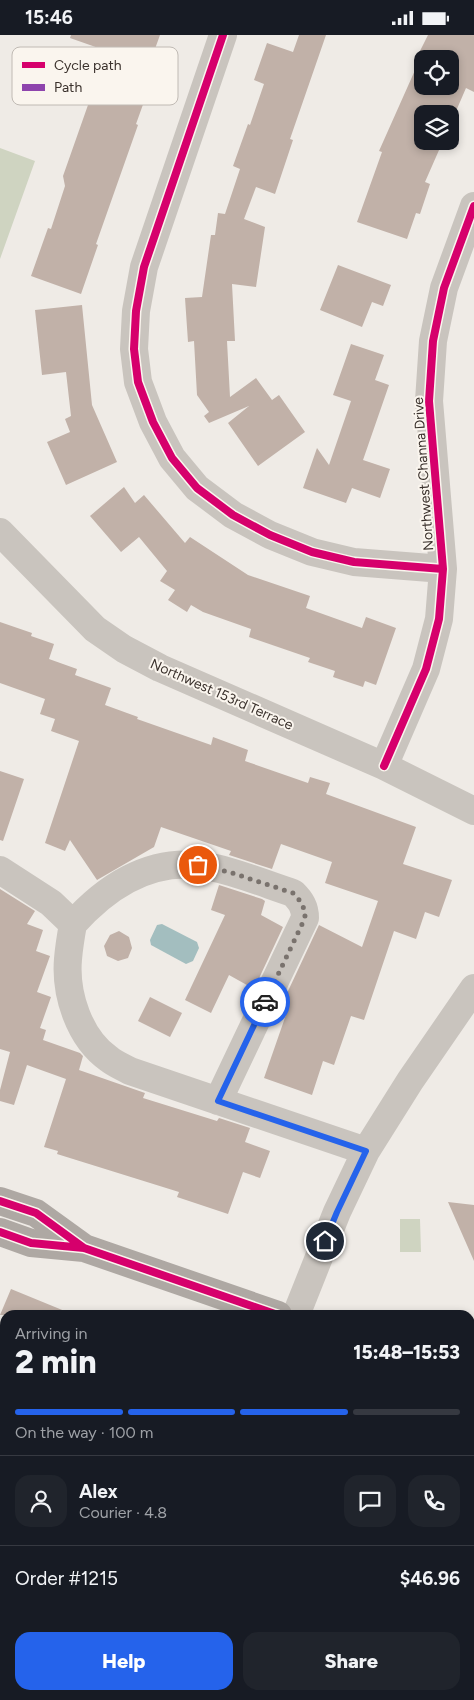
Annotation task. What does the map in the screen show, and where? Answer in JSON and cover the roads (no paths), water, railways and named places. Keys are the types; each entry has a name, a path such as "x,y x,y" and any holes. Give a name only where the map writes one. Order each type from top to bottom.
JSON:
{"main road":[{"path":"0,1201 36,1213 84,1248"},
{"path":"0,1232 31,1243 84,1248 264,1310"}],"street":[{"path":"223,35 144,267 136,311 134,349 138,382 153,422 172,459 197,488 233,515 270,535 312,552 354,562 442,569"},
{"name":"Northwest Channa Drive","path":"384,766 426,669 439,619 442,569 429,401 433,341 444,288 474,205"},
{"name":"Northwest 153rd Terrace","path":"0,532 95,629 124,649 160,668 384,766 474,811"},
{"path":"218,1101 305,918 305,909 300,899 293,893 222,871 198,865 175,864 152,869 129,878 90,905 73,924 68,959 68,982 73,1006 84,1031 108,1059 130,1071 218,1101 366,1151"},
{"path":"0,870 50,903 73,924"},
{"path":"298,1310 337,1212 366,1151 410,1081 474,988"}],"water":[{"path":"162,924 197,942 199,948 193,961 186,964 151,945 150,940 157,925"}]}
